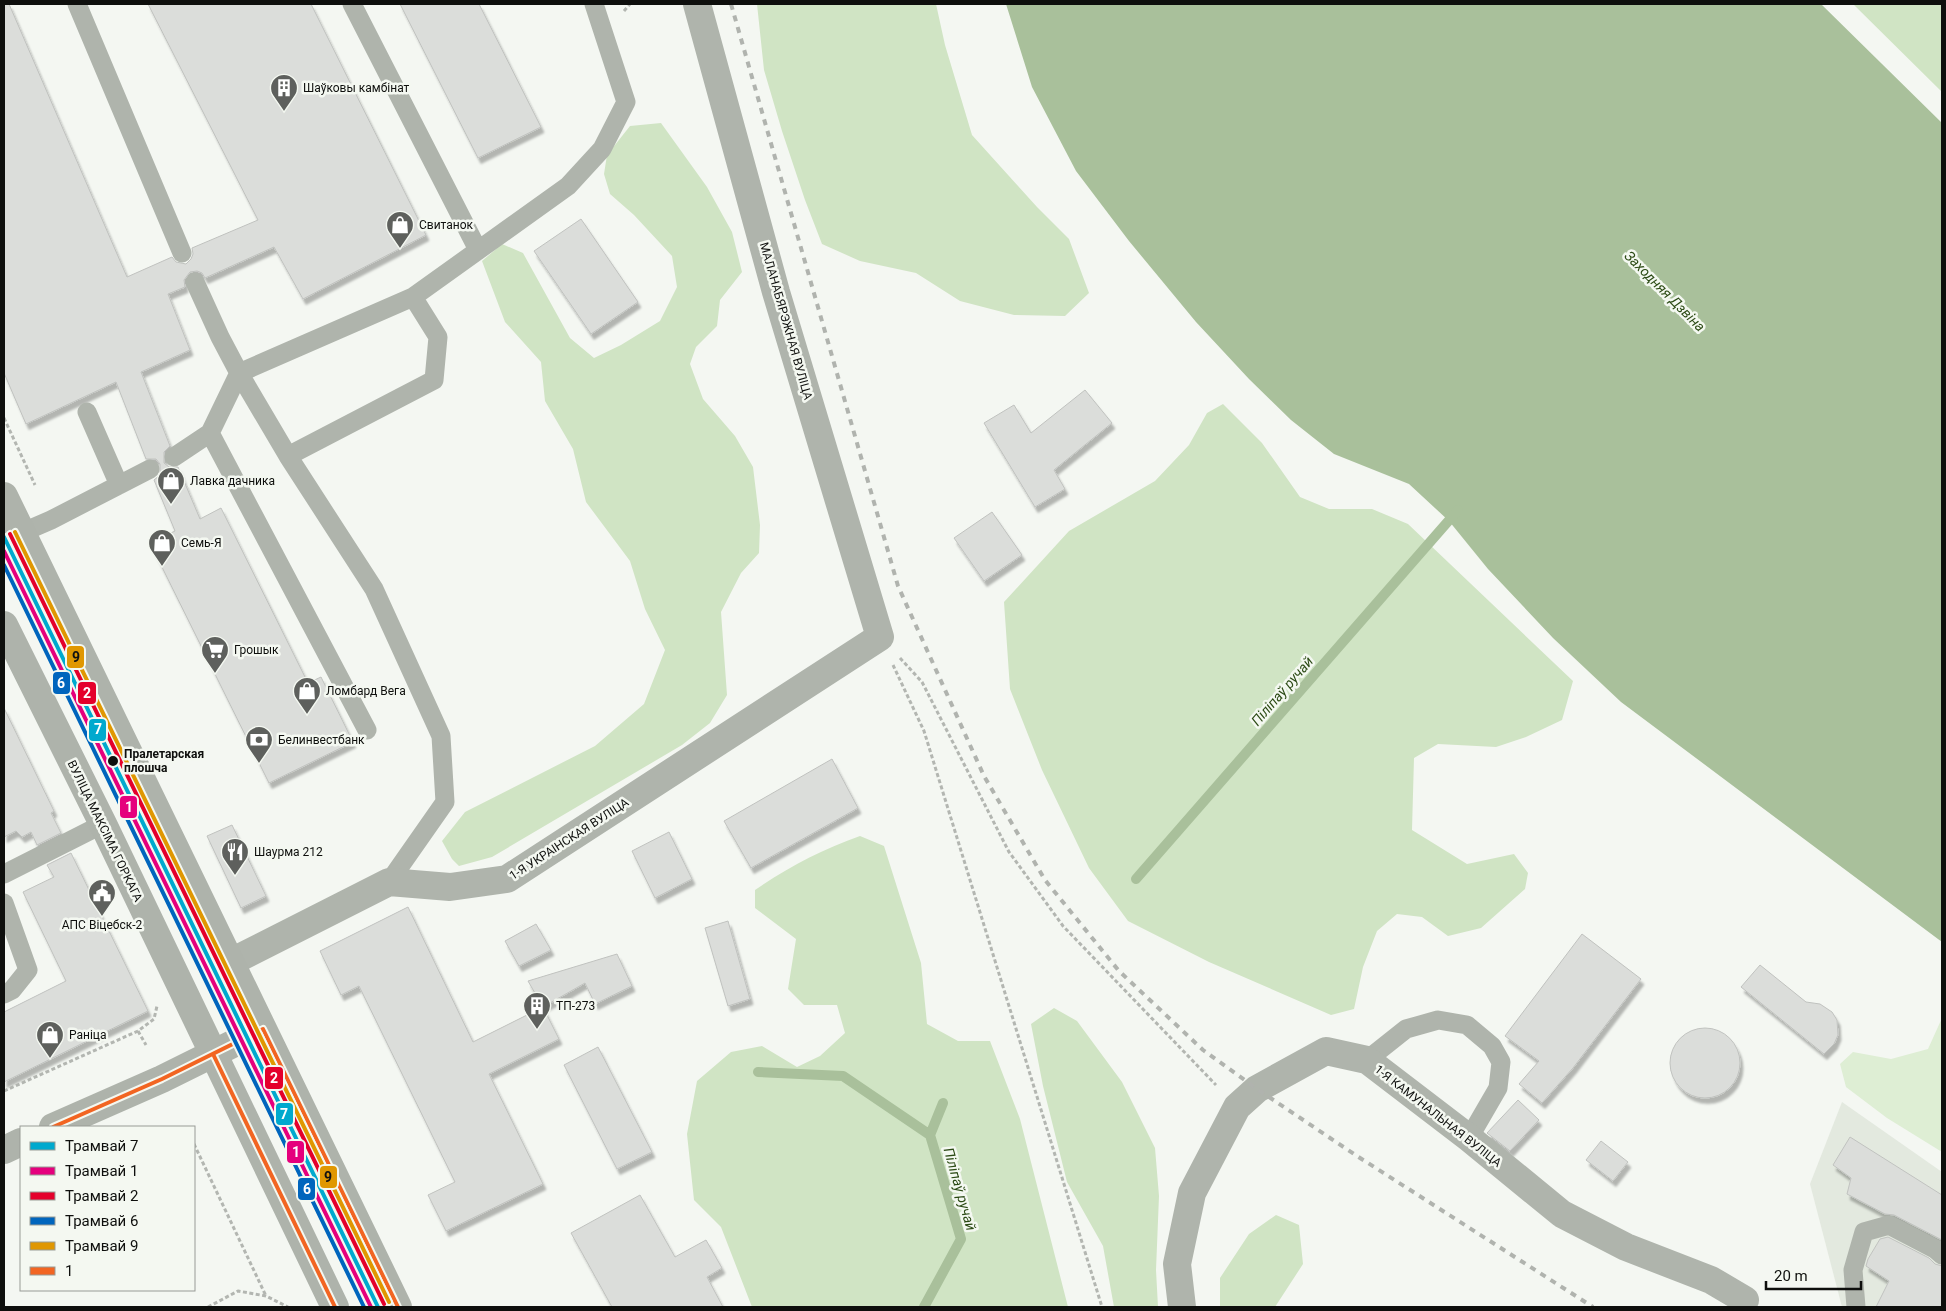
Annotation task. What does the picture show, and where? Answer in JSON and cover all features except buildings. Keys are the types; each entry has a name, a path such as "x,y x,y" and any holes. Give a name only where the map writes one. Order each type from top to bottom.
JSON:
{"main road":[{"path":"4,496 12,537 231,962 398,1307"},
{"name":"ВУЛІЦА МАКСІМА ГОРКАГА","path":"5,629 103,824 335,1307"},
{"path":"55,1126 162,1079 263,1029"},
{"path":"4,1150 20,1142"}],"street":[{"name":"МАЛАНАБЯРЭЖНАЯ ВУЛІЦА","path":"696,4 776,292 880,638"},
{"name":"1-Я УКРАІНСКАЯ ВУЛІЦА","path":"389,882 450,887 506,880 880,638"},
{"path":"231,962 389,882"},
{"name":"1-Я КАМУНАЛЬНАЯ ВУЛІЦА","path":"1182,1307 1178,1264 1192,1193 1237,1107 1257,1089 1326,1051 1367,1060 1469,1138 1562,1214 1626,1247 1711,1280 1751,1304"}],"lane":[{"path":"77,4 182,253"},
{"path":"352,4 478,250"},
{"path":"174,457 210,433 239,374 413,297 568,186 602,149 626,102 594,4"},
{"path":"196,282 220,338 239,374 288,456 374,589 441,736 444,802 389,882"},
{"path":"288,456 434,380 438,337 413,297"},
{"path":"87,412 119,485"},
{"path":"210,433 367,730"},
{"path":"12,537 150,469"},
{"path":"4,874 103,824"},
{"path":"4,903 28,970 12,990 4,994"},
{"path":"1367,1060 1406,1029 1438,1020 1467,1025 1492,1046 1501,1062 1498,1088 1469,1138"},
{"path":"1856,1307 1853,1270 1864,1232 1889,1225 1935,1249 1942,1255"}],"path":[{"path":"880,638 922,682 1009,852 1063,926 1237,1107"},
{"path":"880,638 924,731 1102,1307"},
{"path":"4,1092 138,1031 154,1019 158,1003"},
{"path":"138,1031 146,1045"},
{"path":"195,1146 266,1296"},
{"path":"208,1307 238,1291 266,1296 288,1307"}],"shaded area":[{"path":"757,4 936,4 945,45 972,135 1037,207 1069,239 1089,293 1065,316 1014,315 960,301 916,273 860,261 822,244 782,131 764,70"},
{"path":"1853,4 1942,4 1942,92"},
{"path":"661,123 707,187 732,232 742,272 720,300 717,326 696,347 690,364 703,399 735,436 753,467 760,525 759,553 741,573 721,612 727,695 710,723 682,745 492,857 459,866 452,859 442,841 465,812 595,746 644,704 665,650 645,609 630,561 586,502 573,449 545,401 541,362 505,322 482,261 502,244 523,253 570,338 594,358 621,345 660,321 677,287 672,256 634,215 610,194 604,174 607,155 630,126"},
{"path":"1223,404 1262,443 1300,497 1329,509 1372,509 1408,524 1573,681 1562,720 1526,737 1496,747 1438,744 1414,758 1412,830 1467,864 1514,854 1528,873 1525,889 1481,928 1448,936 1422,917 1397,914 1377,931 1363,967 1354,1009 1331,1015 1209,962 1128,921 1089,868 1042,770 1010,689 1004,602 1069,531 1155,481 1189,445 1207,413"},
{"path":"860,836 884,846 921,963 927,1024 958,1041 990,1041 1020,1119 1068,1307 752,1307 721,1227 694,1200 687,1134 697,1081 731,1052 762,1046 797,1067 820,1056 845,1033 837,1005 804,1005 788,989 796,939 755,908 755,890 806,859"},
{"path":"1054,1008 1077,1021 1122,1082 1155,1148 1159,1196 1156,1270 1158,1307 1114,1307 1103,1246 1067,1182 1043,1086 1031,1024"},
{"path":"1942,1018 1942,1152 1887,1118 1846,1087 1840,1064 1853,1052 1891,1059 1928,1049"},
{"path":"1842,1102 1942,1172 1942,1307 1842,1307 1810,1184"},
{"path":"1276,1215 1299,1225 1303,1264 1275,1307 1220,1307 1220,1278 1249,1234"}],"water":[{"name":"Заходняя Дзвіна","path":"1006,4 1821,4 1942,123 1942,942 1621,702 1553,638 1488,569 1449,521 1409,484 1334,454 1291,420 1249,379 1196,322 1129,241 1076,171 1032,87"}],"waterway":[{"name":"Піліпаў ручай","path":"1136,879 1458,510"},
{"path":"758,1072 843,1076 930,1135"},
{"name":"Піліпаў ручай","path":"924,1307 961,1239 930,1135 943,1103"}],"railway":[{"path":"731,4 898,586 984,776 1045,880 1119,971 1203,1050 1257,1089 1357,1156 1593,1307"}],"tram line":[{"name":"9","path":"15,532 389,1302"},
{"name":"2","path":"10,534 384,1304"},
{"name":"7","path":"4,537 378,1307"},
{"name":"1","path":"4,551 371,1307"},
{"name":"6","path":"4,565 364,1307"}],"transit line":[{"name":"1","path":"55,1126 162,1079 263,1029 398,1307"},
{"name":"1","path":"213,1054 335,1307"}],"place":[{"name":"Шаўковы камбінат","path":"284,112"},
{"name":"Свитанок","path":"400,249"},
{"name":"Лавка дачника","path":"171,505"},
{"name":"Семь-Я","path":"162,567"},
{"name":"Грошык","path":"215,674"},
{"name":"Ломбард Вега","path":"307,715"},
{"name":"Пралетарская плошча","path":"113,761"},
{"name":"Белинвестбанк","path":"259,764"},
{"name":"Шаурма 212","path":"235,876"},
{"name":"АПС Віцебск-2","path":"102,917"},
{"name":"ТП-273","path":"537,1030"},
{"name":"Раніца","path":"50,1059"}]}
